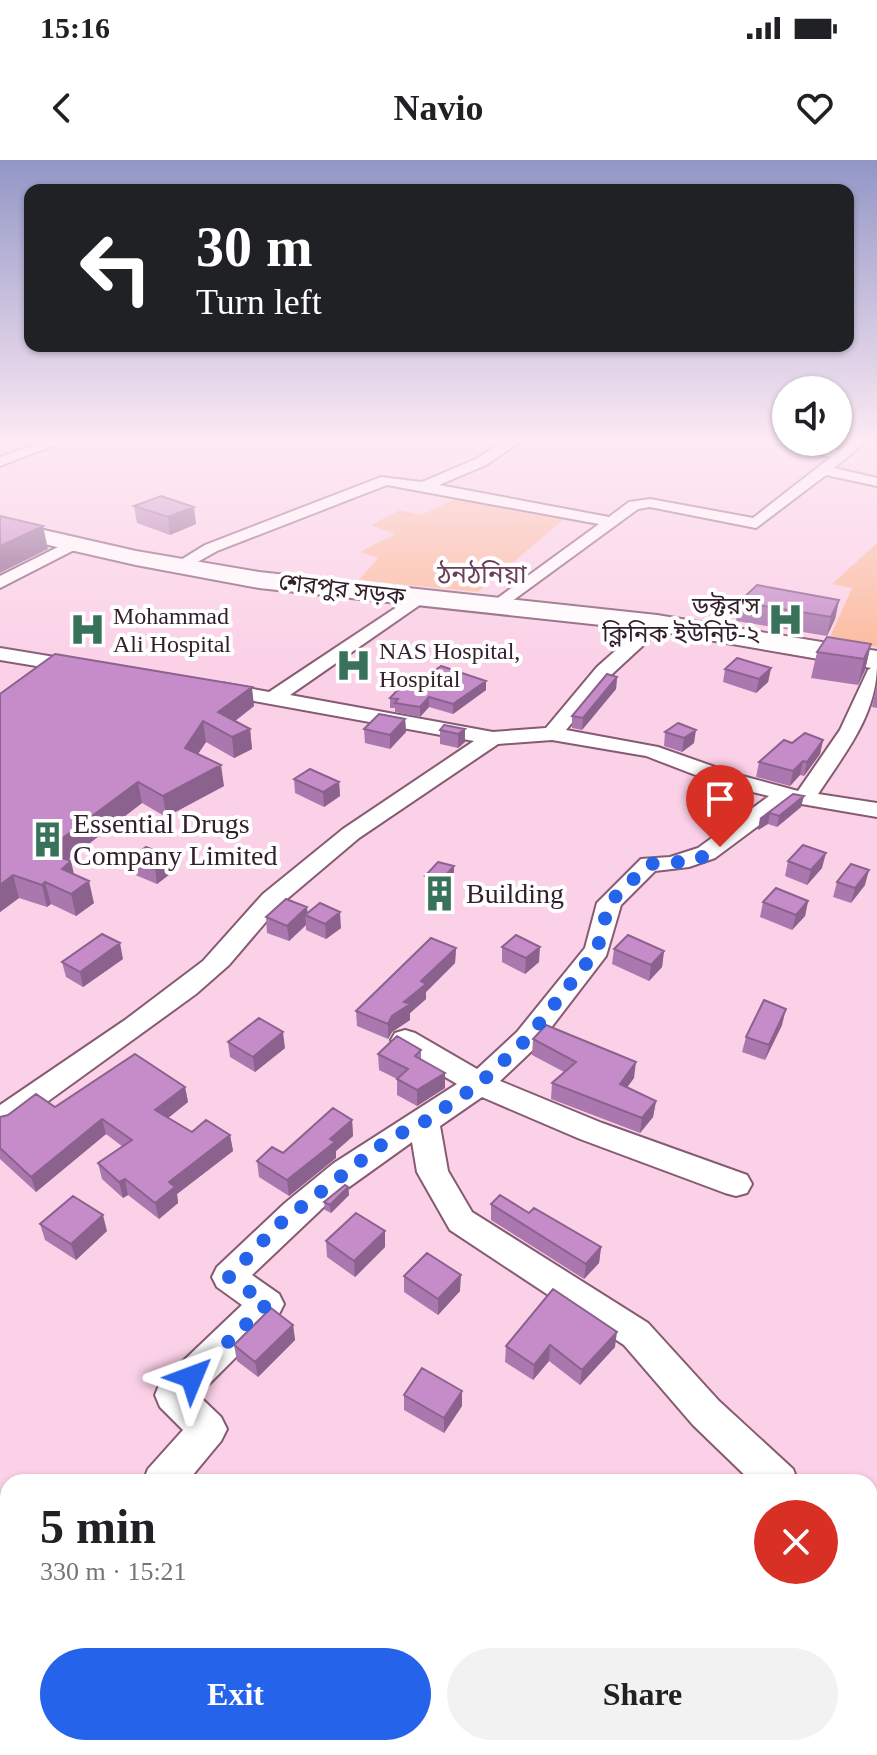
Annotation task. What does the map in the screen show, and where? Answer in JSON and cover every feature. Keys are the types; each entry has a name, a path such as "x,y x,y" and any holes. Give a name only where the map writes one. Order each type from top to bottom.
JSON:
{"highway":[{"name":"শেরপুর সড়ক","path":"0,518 259,580 418,598 723,624 877,650"},
{"name":"শেরপুর সড়ক","path":"0,527 74,544 184,562 657,623 877,660"}],"street":[{"path":"184,562 302,513"},
{"path":"567,513 608,521"},
{"path":"503,603 620,513"},
{"path":"705,513 756,523 768,513"},
{"path":"0,583 74,544"},
{"path":"273,698 418,598"},
{"path":"552,734 604,671 657,623"},
{"path":"0,654 105,671"},
{"path":"169,1474 208,1429 173,1395 267,1304 229,1277 278,1225 389,1139 424,1122 479,1084 527,1039 597,950 609,903 649,864 695,861 795,796 850,730 877,670"},
{"path":"194,685 493,738 552,734 651,751 727,779 795,796 877,810"},
{"path":"0,1120 156,1011 215,964 270,900 322,857 386,808 493,738"},
{"path":"405,1040 479,1084 591,1131 736,1184"},
{"path":"424,1122 433,1172 461,1221 636,1334 706,1413 771,1474"}],"shaded area":[{"path":"393,513 569,515 478,592 359,580 378,558 360,552 395,534 371,525"},
{"path":"877,543 877,647 829,639 852,588 832,584"}],"building":[{"path":"0,516 43,526 0,546"},
{"path":"757,585 839,600 831,617 739,602"},
{"path":"827,637 871,644 864,659 817,652"},
{"name":"Essential Drugs Company Limited","path":"55,654 252,687 218,712 250,729 232,737 203,721 185,748 221,765 163,796 138,782 44,852 71,861 62,869 89,881 71,894 45,882 42,885 13,875 0,885 0,694"},
{"path":"737,658 771,668 759,679 725,669"},
{"path":"441,666 486,681 453,704 429,697 420,707 395,703 398,699 390,698 408,679 420,681"},
{"path":"607,674 617,677 583,718 572,716"},
{"path":"379,714 405,719 390,735 364,729"},
{"path":"678,723 696,730 684,738 665,732"},
{"path":"444,725 465,729 458,734 440,730"},
{"path":"805,733 823,740 807,762 803,761 793,771 759,762 784,740 792,743"},
{"path":"310,769 339,782 323,792 294,779"},
{"path":"739,789 751,793 734,805 724,801"},
{"path":"793,794 804,796 779,816 770,813 760,819"},
{"path":"803,845 826,853 811,870 788,861"},
{"path":"146,847 171,857 155,869 130,859"},
{"path":"438,862 454,866 440,881 425,876"},
{"path":"851,864 869,870 855,888 837,882"},
{"path":"776,888 808,901 796,915 763,902"},
{"path":"286,899 307,907 287,926 266,917"},
{"path":"320,903 340,912 325,924 305,915"},
{"path":"102,934 120,943 80,972 62,962"},
{"path":"516,935 540,947 526,958 502,947"},
{"path":"628,935 664,951 651,965 614,949"},
{"path":"431,938 456,948 421,981 426,984 404,1002 410,1004 392,1016 388,1024 356,1011"},
{"path":"764,1000 786,1009 769,1045 746,1037"},
{"path":"259,1018 283,1032 253,1057 228,1042"},
{"path":"546,1025 636,1062 620,1084 656,1101 642,1118 552,1083 576,1062 533,1039"},
{"path":"397,1036 421,1050 415,1056 445,1073 417,1090 397,1079 408,1069 378,1054"},
{"path":"135,1054 185,1087 155,1110 192,1132 206,1120 230,1135 169,1182 175,1187 155,1203 125,1179 119,1182 98,1163 132,1140 102,1119 31,1177 0,1148 0,1117 8,1115 36,1094 55,1107"},
{"path":"333,1108 352,1120 330,1139 335,1142 287,1180 257,1161 272,1147 283,1153"},
{"path":"345,1185 348,1187 330,1205 324,1202"},
{"path":"500,1195 529,1213 534,1208 601,1247 586,1264 491,1204"},
{"path":"73,1196 103,1215 71,1244 40,1224"},
{"path":"356,1213 385,1231 354,1261 326,1241"},
{"path":"427,1253 461,1275 438,1299 404,1276"},
{"path":"553,1289 617,1332 582,1370 550,1345 534,1365 506,1346"},
{"path":"271,1308 293,1325 255,1362 234,1345"},
{"path":"422,1368 462,1391 444,1418 404,1395"}],"place":[{"name":"ডক্টর'স ক্লিনিক ইউনিট-২","path":"786,620"},
{"name":"Mohammad Ali Hospital","path":"87,630"},
{"name":"NAS Hospital, Hospital","path":"353,665"},
{"name":"Essential Drugs Company Limited","path":"47,839"},
{"name":"Building","path":"440,893"}],"district":[{"name":"ঠনঠনিয়া","path":"482,574"}],"route":[{"path":"192,1377 267,1304 229,1277 278,1225 389,1139 424,1122 479,1084 527,1039 597,950 606,925 609,903 649,864 664,866 695,861 720,847"}]}
